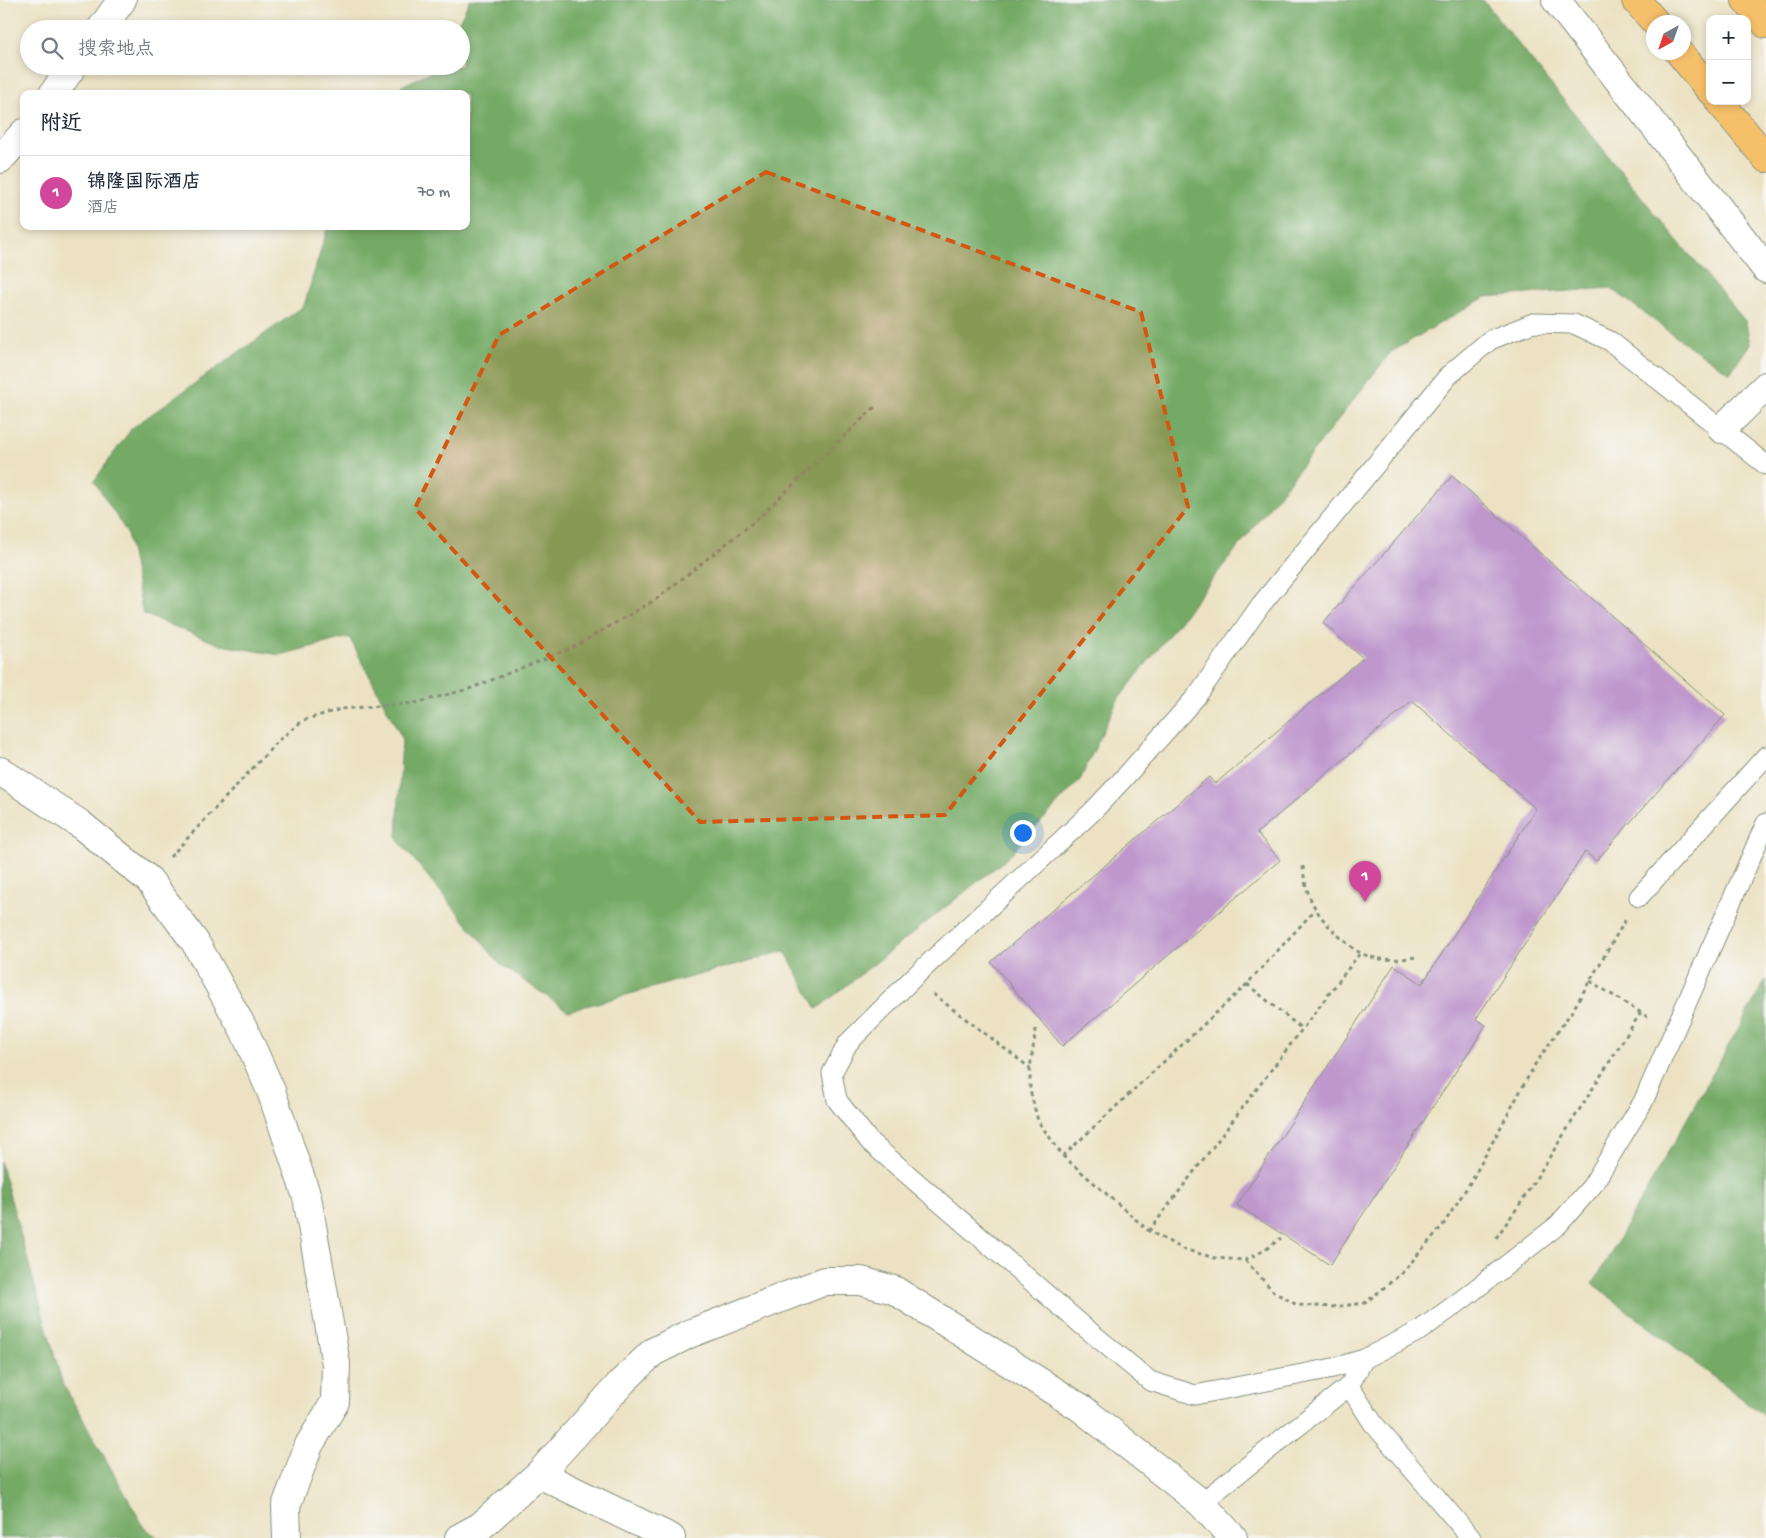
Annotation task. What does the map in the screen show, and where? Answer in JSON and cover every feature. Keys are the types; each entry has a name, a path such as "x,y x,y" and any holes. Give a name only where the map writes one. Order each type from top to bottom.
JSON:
{"highway":[{"path":"1636,0 1649,15"},
{"path":"1746,0 1766,24"},
{"path":"1686,60 1706,85"},
{"path":"1722,105 1766,158"}],"street":[{"path":"108,20 122,0"},
{"path":"1556,0 1766,269"},
{"path":"55,90 66,75"},
{"path":"0,159 20,137"},
{"path":"1722,429 1766,386"},
{"path":"0,771 80,824 149,880 195,942 244,1030 271,1091 307,1197 336,1364 335,1402 309,1445 286,1506 287,1538"},
{"path":"459,1538 481,1526 539,1474 622,1382 653,1352 689,1334 825,1281 861,1280 894,1290 1081,1408 1201,1503 1233,1538"},
{"path":"539,1474 671,1538"}],"lane":[{"path":"1766,465 1610,341 1574,324 1533,323 1490,340 1449,375 1260,606 1196,697 1125,777 1092,812 913,978 848,1043 832,1073 837,1100 870,1142 1082,1325 1150,1381 1195,1395 1332,1368 1364,1359 1419,1331 1459,1302 1558,1226 1592,1186 1638,1110 1766,824"},
{"path":"1639,896 1766,756"},
{"path":"1201,1503 1349,1386 1364,1359"},
{"path":"1349,1386 1374,1423 1471,1538"}],"path":[{"path":"149,880 279,740 304,720 341,709 415,703 469,689 574,647 655,600 755,521 877,405"},
{"path":"1303,866 1304,883 1315,910 1329,927 1360,953 1383,959 1398,960 1416,957"},
{"path":"1245,1260 1274,1292 1297,1304 1332,1307 1365,1303 1402,1273 1443,1225 1474,1178 1534,1066 1574,1008 1639,896"},
{"path":"1063,1156 1246,984 1315,910"},
{"path":"1149,1231 1360,953"},
{"path":"913,978 1030,1068"},
{"path":"1590,981 1673,1032"},
{"path":"1246,984 1302,1029"},
{"path":"1496,1238 1520,1204 1641,1012"},
{"path":"1036,1029 1030,1068 1030,1090 1038,1121 1063,1156 1149,1231 1183,1249 1215,1258 1245,1260 1265,1250 1280,1238"}],"highlighted area":[{"path":"766,172 1141,312 1188,507 945,815 700,822 415,508 499,335"}],"green space":[{"path":"470,0 1483,0 1656,215 1746,322 1750,344 1730,373 1679,339 1611,288 1485,297 1391,352 1117,701 1080,780 1005,860 817,1009 785,951 568,1011 500,964 397,839 402,738 349,637 280,655 221,645 143,614 127,533 94,481 132,428 304,306 327,230 470,230 470,90 397,90 424,75 470,75 470,20 460,20"},
{"path":"1766,980 1766,1417 1593,1284"},
{"path":"0,1161 62,1382 144,1527 158,1538 0,1538"}],"building":[{"path":"1452,476 1725,715 1596,861 1585,852 1476,1019 1486,1025 1330,1265 1237,1205 1394,965 1422,984 1536,809 1412,701 1257,833 1280,860 1062,1046 991,962 1209,777 1215,784 1363,658 1323,623"}],"place":[{"name":"锦隆国际酒店","path":"1365,902"}]}
